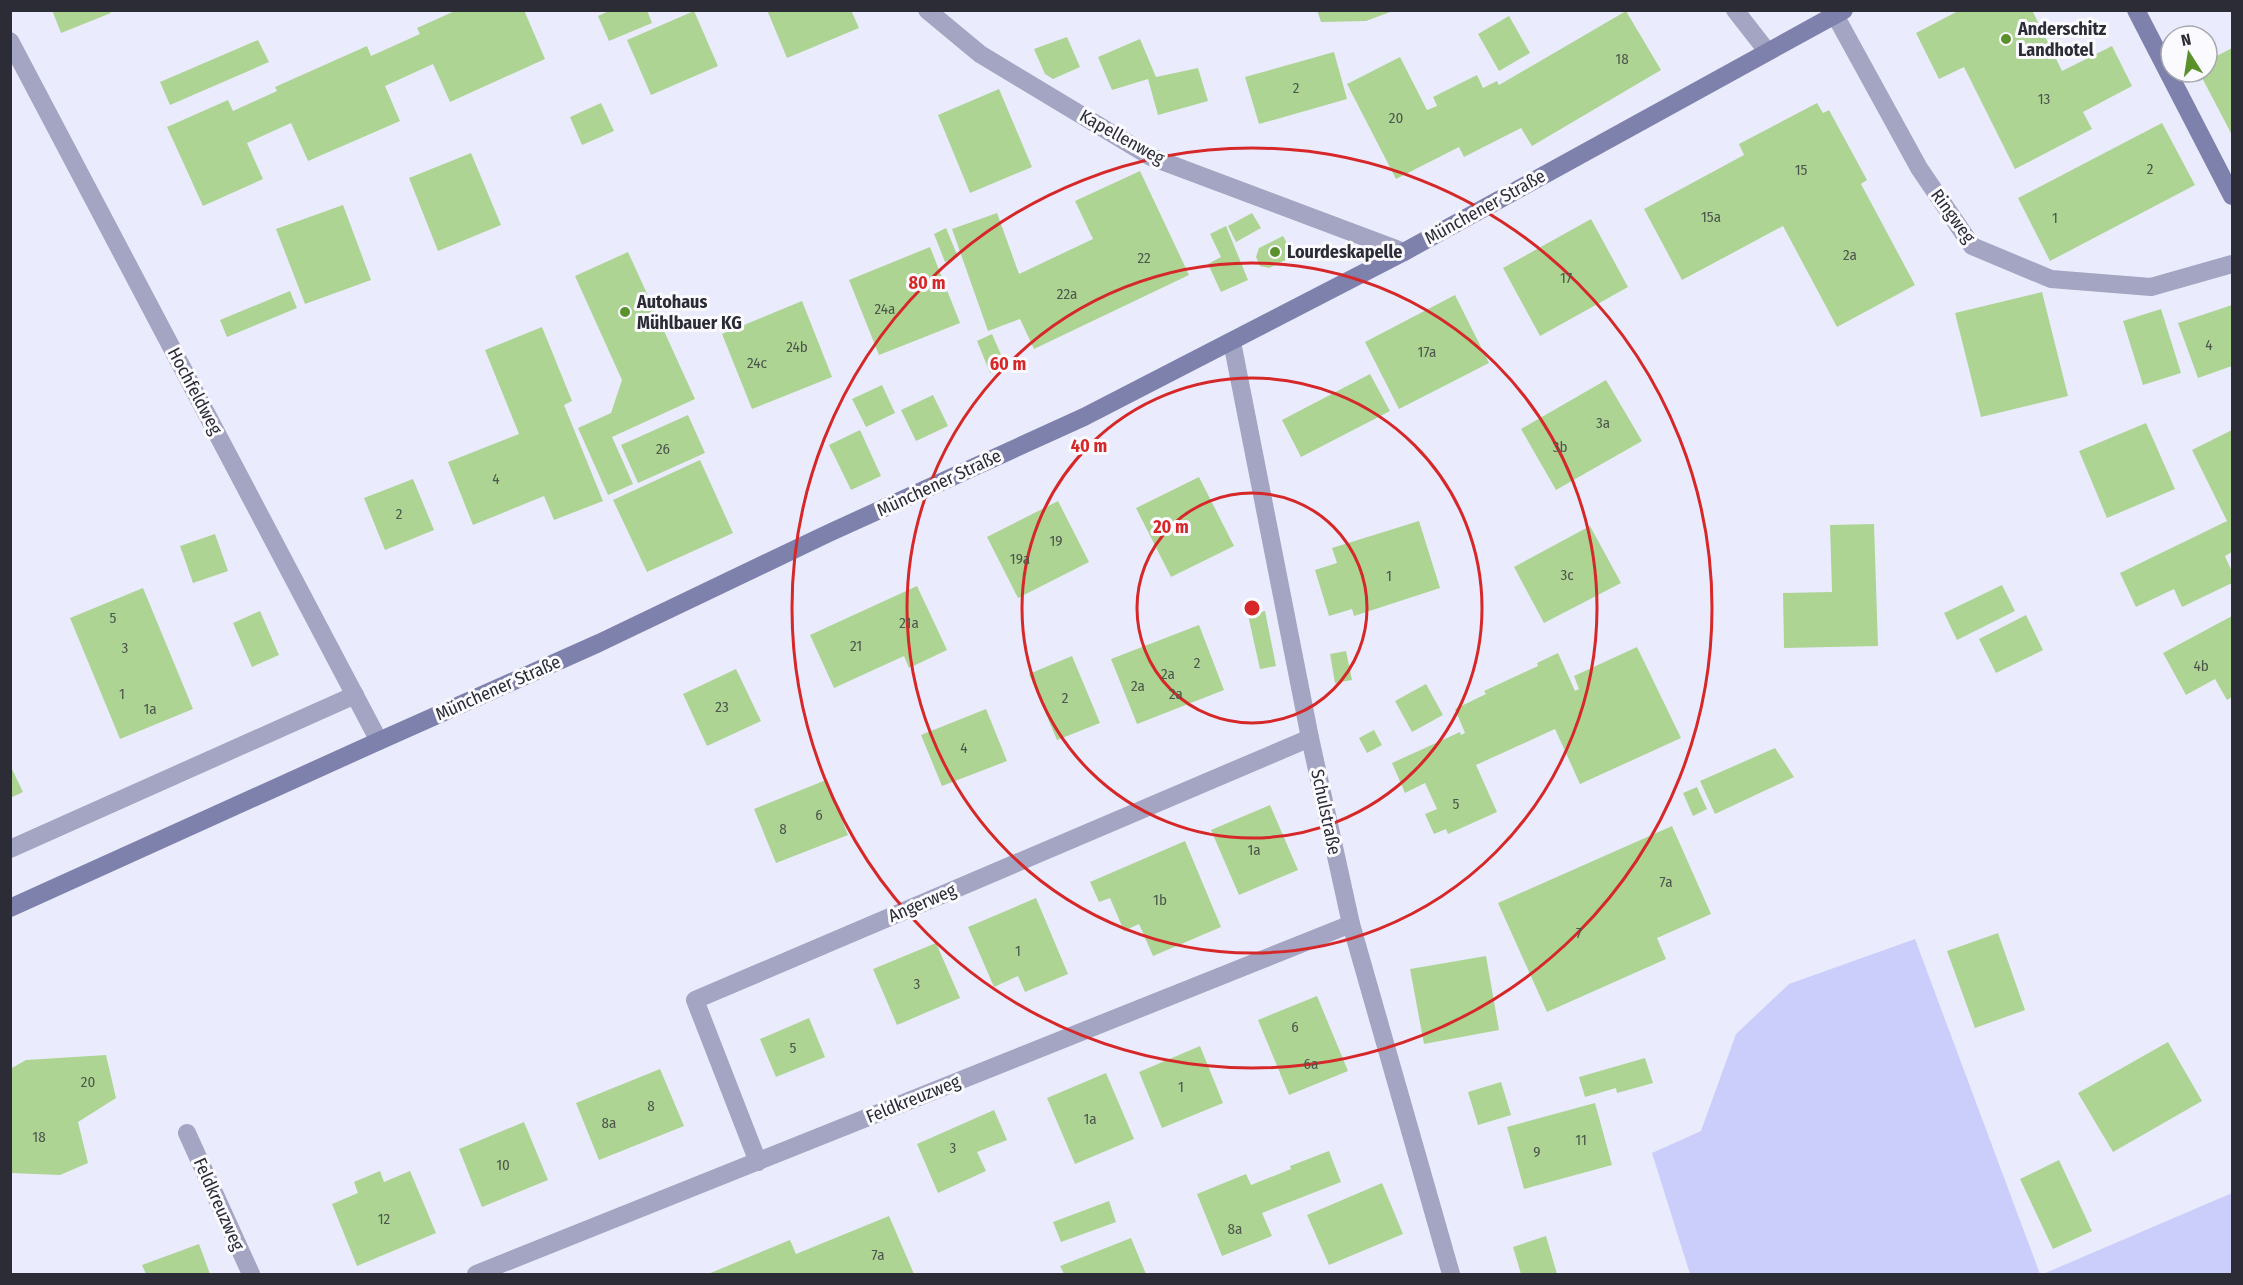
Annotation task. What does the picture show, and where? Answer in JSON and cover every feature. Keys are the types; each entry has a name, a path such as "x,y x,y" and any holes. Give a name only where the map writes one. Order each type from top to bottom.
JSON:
{"street":[{"name":"Kapellenweg","path":"927,10 980,54 1151,157 1404,252"},
{"path":"1735,10 1767,51"},
{"path":"2136,10 2232,196"},
{"name":"Münchener Straße","path":"10,908 599,643 829,533 1084,417 1404,252 1839,13"},
{"name":"Ringweg","path":"1839,13 1920,168 1971,246 2051,279 2151,287 2232,264"},
{"name":"Hochfeldweg","path":"10,41 379,741"},
{"name":"Schulstraße","path":"1232,342 1310,738 1351,924 1451,1275"},
{"path":"10,849 355,695"},
{"name":"Angerweg","path":"758,1162 695,1000 1310,738"},
{"name":"Feldkreuzweg","path":"476,1275 1351,924"},
{"name":"Feldkreuzweg","path":"187,1133 251,1275"}],"shaded area":[{"path":"1915,939 2040,1274 1690,1274 1652,1153 1701,1131 1736,1034 1789,984"},
{"path":"2232,1193 2232,1274 2043,1274"}],"building":[{"path":"52,10 109,10 111,13 61,33"},
{"path":"457,10 524,10 545,59 450,102 433,64 385,86 400,121 308,161 291,123 247,143 263,179 203,206 167,127 228,100 233,111 277,91 275,87 367,46 371,56 420,34 417,28"},
{"path":"611,10 647,10 652,23 609,41 598,16"},
{"path":"767,10 851,10 859,28 787,58"},
{"path":"1317,10 1393,11 1366,21 1321,22"},
{"path":"1960,10 2032,10 2062,71 2112,46 2132,86 2083,112 2092,129 2015,169 1964,67 1939,79 1916,33"},
{"path":"694,11 718,66 651,95 627,40"},
{"path":"1626,11 1661,70 1532,146 1521,128 1464,157 1459,147 1396,179 1347,84 1400,57 1427,110 1437,106 1433,97 1477,75 1483,88 1497,81 1499,85"},
{"path":"1509,16 1530,53 1499,71 1478,34"},
{"path":"1067,37 1080,67 1053,79 1045,74 1034,49"},
{"path":"1140,39 1156,77 1198,68 1208,101 1158,115 1148,79 1112,90 1098,57"},
{"path":"258,40 269,62 170,105 160,82"},
{"path":"2232,48 2232,135 2205,84 2219,84 2219,55"},
{"path":"1334,52 1347,99 1259,124 1245,77"},
{"path":"999,89 1032,167 970,193 938,115"},
{"path":"601,103 614,131 582,145 570,117"},
{"path":"1817,103 1823,113 1829,110 1867,180 1861,184 1915,285 1837,327 1783,226 1682,280 1644,209 1744,155 1739,144"},
{"path":"2162,123 2195,185 2050,261 2018,198"},
{"path":"471,153 501,225 438,251 409,178"},
{"path":"1140,171 1189,275 1034,349 1020,319 988,331 952,229 997,213 1019,274 1093,239 1075,201"},
{"path":"343,205 371,280 305,304 276,229"},
{"path":"1252,213 1261,228 1236,242 1228,226"},
{"path":"1591,219 1628,287 1540,336 1503,268"},
{"path":"1226,226 1248,280 1221,292 1208,264 1221,257 1210,234"},
{"path":"946,228 958,257 945,262 934,234"},
{"name":"Lourdeskapelle","path":"1283,236 1294,256 1269,268 1260,266 1256,257 1259,248"},
{"path":"930,247 960,323 879,355 849,280"},
{"path":"628,252 695,399 612,437 633,484 608,495 578,428 611,413 622,380 575,276"},
{"path":"290,291 297,308 227,337 220,320"},
{"path":"2042,292 2068,396 1981,417 1955,313"},
{"path":"1455,295 1489,363 1399,409 1365,342"},
{"path":"802,301 832,377 752,409 722,334"},
{"path":"2232,305 2232,366 2198,378 2178,323"},
{"path":"2161,309 2181,373 2143,385 2123,321"},
{"path":"542,327 572,401 564,405 603,501 554,520 544,496 473,525 448,462 519,434 485,350"},
{"path":"992,334 1006,366 990,373 977,341"},
{"path":"1370,374 1390,411 1301,457 1282,420"},
{"path":"1606,380 1642,441 1556,490 1521,429"},
{"path":"882,385 895,413 866,427 852,399"},
{"path":"933,395 948,426 916,441 901,410"},
{"path":"688,415 705,453 638,483 621,445"},
{"path":"2146,423 2175,489 2107,518 2079,451"},
{"path":"860,430 881,476 851,490 829,445"},
{"path":"2232,430 2232,552 2225,556 2232,572 2232,583 2182,607 2174,589 2136,607 2120,573 2227,521 2192,450"},
{"path":"700,460 733,533 647,572 613,500"},
{"path":"1199,477 1234,546 1171,577 1136,508"},
{"path":"413,479 434,530 385,550 364,498"},
{"path":"1058,501 1089,562 1018,598 987,537"},
{"path":"1419,521 1440,588 1354,616 1352,609 1329,616 1315,570 1337,563 1332,548"},
{"path":"1874,524 1878,646 1784,648 1783,593 1832,592 1830,525"},
{"path":"1590,526 1621,583 1544,623 1514,567"},
{"path":"215,534 228,571 193,583 180,546"},
{"path":"2002,585 2015,611 1957,640 1944,613"},
{"path":"917,586 947,650 909,668 904,656 834,688 810,635"},
{"path":"143,588 193,709 120,739 70,618"},
{"path":"260,611 279,655 252,667 233,623"},
{"path":"1265,611 1276,666 1260,669 1248,615"},
{"path":"2026,615 2043,650 1996,673 1979,639"},
{"path":"2232,616 2232,697 2227,700 2215,679 2186,695 2163,653"},
{"path":"1199,625 1224,690 1137,724 1111,659"},
{"path":"1637,647 1681,738 1580,784 1555,729 1476,765 1497,812 1448,834 1446,829 1434,834 1425,814 1437,809 1425,783 1405,793 1392,763 1460,732 1461,735 1465,733 1455,709 1486,694 1484,691 1538,666 1537,663 1558,653 1575,691 1579,689 1574,676"},
{"path":"1346,651 1352,680 1335,683 1330,654"},
{"path":"1072,656 1100,723 1057,740 1029,674"},
{"path":"736,669 761,721 707,746 683,694"},
{"path":"1426,684 1443,715 1412,732 1395,701"},
{"path":"986,709 1007,761 942,786 921,735"},
{"path":"1374,730 1382,745 1367,753 1359,738"},
{"path":"1775,748 1794,777 1715,814 1700,781"},
{"path":"10,765 23,792 10,798"},
{"path":"826,780 848,835 776,863 754,809"},
{"path":"1697,787 1707,809 1693,816 1683,793"},
{"path":"1270,805 1298,870 1239,895 1211,830"},
{"path":"1672,826 1711,914 1657,938 1666,959 1547,1012 1498,903"},
{"path":"1185,841 1221,927 1153,956 1139,924 1124,931 1110,898 1099,902 1090,882"},
{"path":"1036,898 1068,974 1025,992 1018,976 994,987 968,927"},
{"path":"1998,933 2025,1010 1975,1028 1947,951"},
{"path":"936,943 960,998 897,1025 873,969"},
{"path":"1486,956 1499,1030 1424,1044 1410,969"},
{"path":"1317,996 1348,1071 1289,1095 1258,1020"},
{"path":"809,1018 825,1057 776,1077 760,1039"},
{"path":"2168,1042 2202,1101 2113,1152 2078,1093"},
{"path":"1200,1046 1223,1103 1162,1128 1139,1072"},
{"path":"106,1055 116,1098 78,1122 88,1163 60,1175 10,1173 10,1069 26,1060"},
{"path":"1645,1058 1653,1083 1617,1093 1616,1088 1585,1097 1579,1077"},
{"path":"660,1069 684,1126 599,1160 576,1103"},
{"path":"1106,1073 1134,1139 1075,1164 1047,1098"},
{"path":"1501,1082 1511,1115 1478,1125 1468,1092"},
{"path":"1595,1103 1612,1165 1524,1189 1507,1127"},
{"path":"994,1110 1007,1140 977,1152 986,1171 938,1193 917,1144"},
{"path":"524,1122 548,1180 482,1207 459,1149"},
{"path":"1329,1151 1341,1182 1262,1213 1272,1236 1222,1256 1197,1194 1246,1174 1251,1185 1291,1169 1290,1166"},
{"path":"2059,1160 2092,1231 2053,1249 2020,1179"},
{"path":"380,1171 384,1182 410,1171 436,1233 357,1266 332,1204 358,1193 354,1182"},
{"path":"1382,1183 1403,1234 1329,1265 1307,1215"},
{"path":"1109,1201 1116,1222 1061,1242 1053,1222"},
{"path":"889,1216 914,1274 708,1274 790,1240 796,1254"},
{"path":"1546,1236 1557,1274 1521,1274 1513,1247"},
{"path":"1131,1238 1146,1274 1064,1274 1060,1266"},
{"path":"199,1244 210,1274 146,1274 142,1265"}],"place":[{"name":"Anderschitz Landhotel","path":"2006,39"},
{"name":"Lourdeskapelle","path":"1275,252"},
{"name":"Autohaus Mühlbauer KG","path":"625,312"}]}
